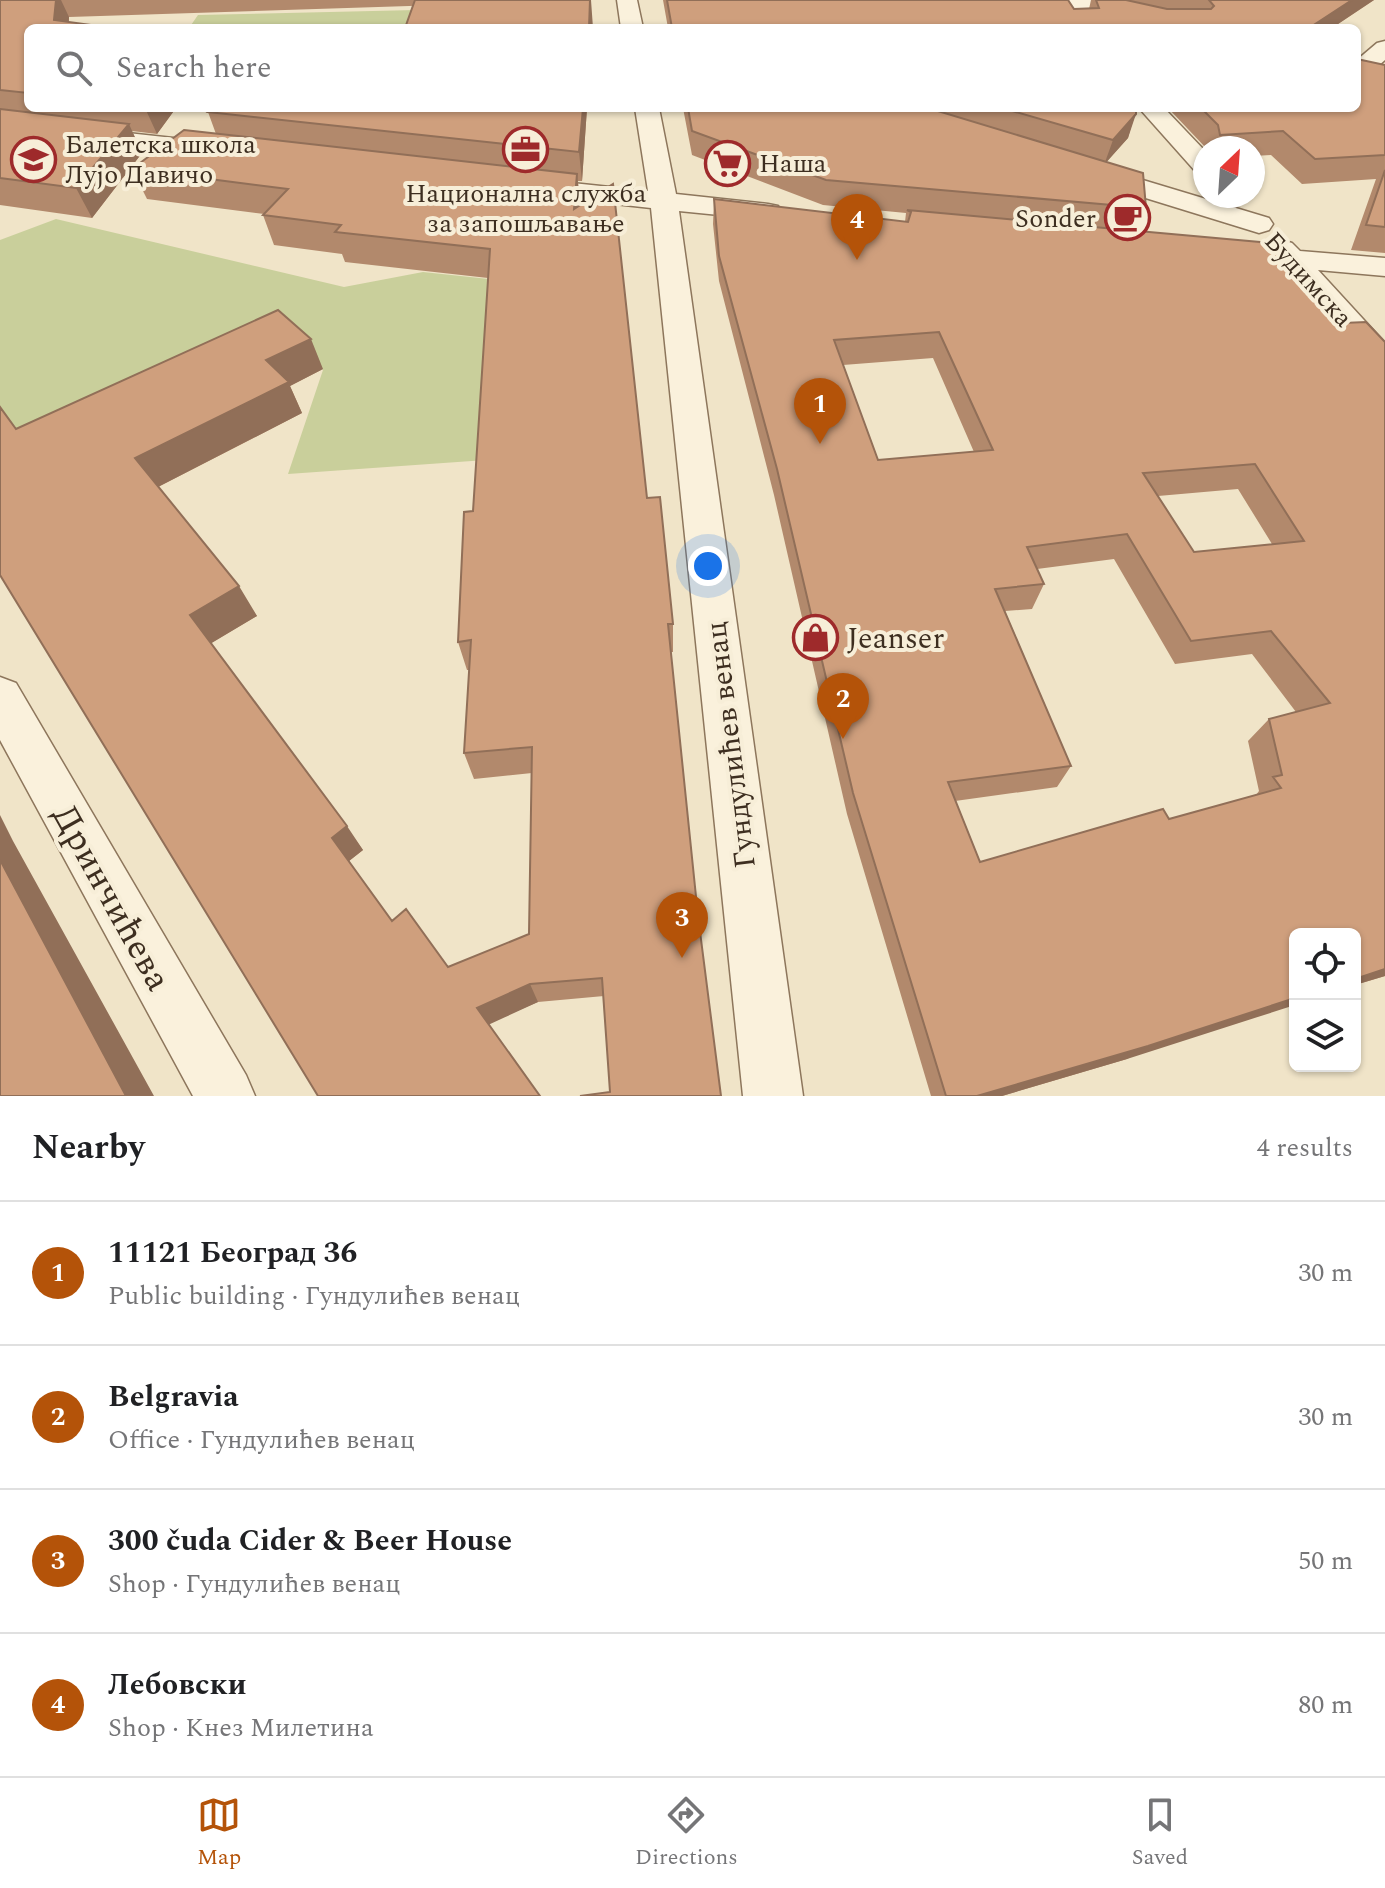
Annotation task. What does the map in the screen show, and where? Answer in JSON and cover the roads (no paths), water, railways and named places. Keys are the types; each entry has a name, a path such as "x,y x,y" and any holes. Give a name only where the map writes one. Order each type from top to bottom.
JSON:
{"street":[{"path":"627,0 631,24"},
{"path":"1078,6 1170,24"},
{"path":"1368,68 1385,48"},
{"name":"Гундулићев венац","path":"648,112 664,202 773,1096"},
{"path":"1155,112 1193,153"},
{"path":"0,126 251,155"},
{"path":"1064,164 1259,224"},
{"path":"502,184 791,214"},
{"name":"Будимска","path":"1244,208 1385,363"},
{"path":"1210,251 1385,267"},
{"name":"Дринчићева","path":"0,697 225,1096"}],"place":[{"name":"Национална служба за запошљавање","path":"526,150"},
{"name":"Балетска школа Лујо Давичо","path":"34,159"},
{"name":"Наша","path":"728,163"},
{"name":"Sonder","path":"1127,218"},
{"name":"Лебовски","path":"857,260"},
{"name":"11121 Београд 36","path":"820,444"},
{"name":"Jeanser","path":"816,638"},
{"name":"Belgravia","path":"843,739"},
{"name":"300 čuda Cider & Beer House","path":"682,958"}]}
